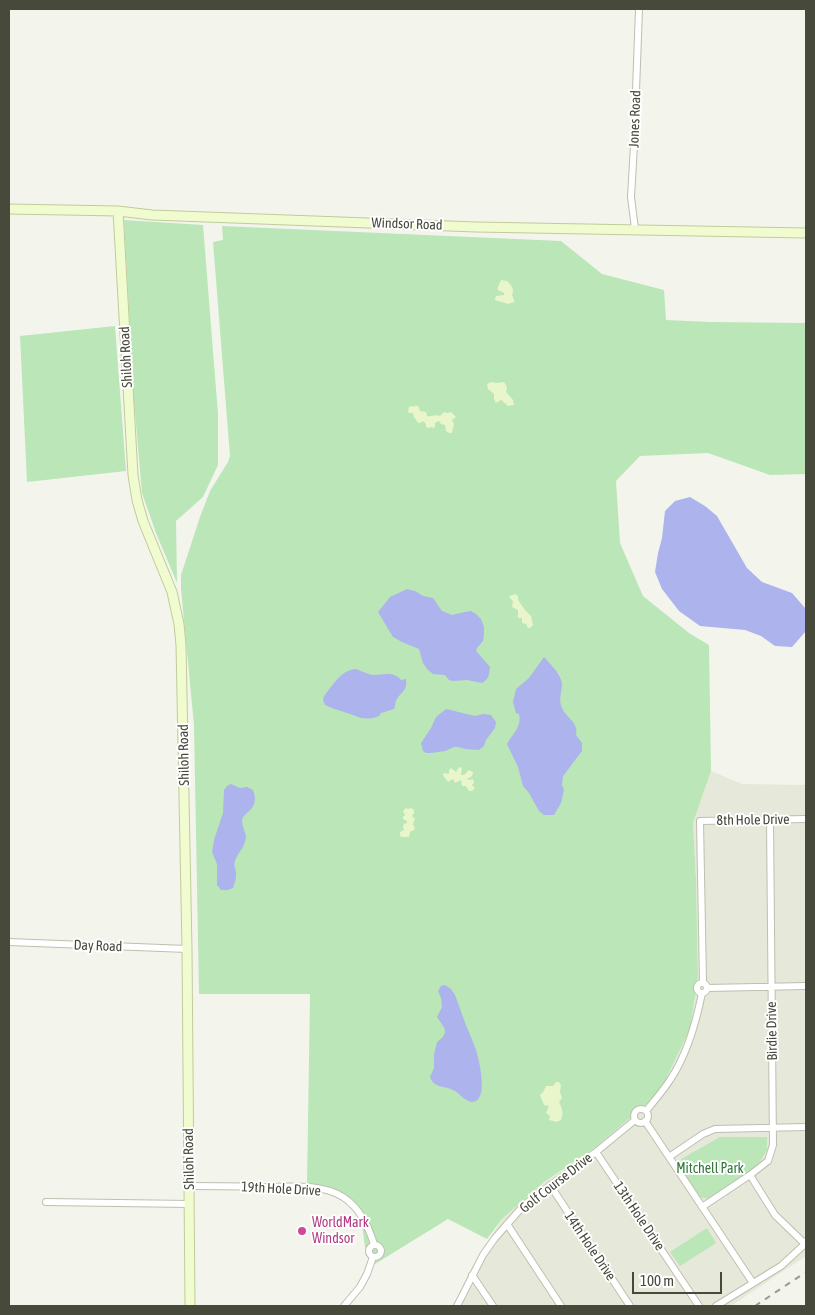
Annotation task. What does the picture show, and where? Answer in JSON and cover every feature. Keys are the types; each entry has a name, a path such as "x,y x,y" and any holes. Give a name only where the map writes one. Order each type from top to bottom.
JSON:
{"main road":[{"name":"Windsor Road","path":"9,209 118,211 152,215 466,226 806,233"},
{"name":"Shiloh Road","path":"118,211 133,475 143,521 172,592 182,645 190,1306"}],"street":[{"name":"Jones Road","path":"635,230 631,197 638,9"},
{"name":"8th Hole Drive","path":"705,985 700,821 806,819"},
{"name":"Birdie Drive","path":"702,1207 768,1161 774,1145 770,820"},
{"name":"Day Road","path":"9,942 187,949"},
{"path":"646,1111 670,1079 686,1049 702,993 706,991 705,985 806,986"},
{"path":"642,1108 646,1111 648,1117 645,1121 639,1123 635,1120 634,1116 637,1110 642,1108"},
{"name":"Golf Course Drive","path":"456,1306 483,1255 495,1238 524,1205 596,1152 635,1120"},
{"path":"645,1121 752,1283"},
{"path":"669,1157 703,1134 715,1129 806,1127"},
{"name":"13th Hole Drive","path":"596,1152 699,1306"},
{"path":"716,1306 781,1266 805,1243 775,1215 750,1175"},
{"name":"14th Hole Drive","path":"550,1185 630,1306"},
{"name":"19th Hole Drive","path":"190,1186 311,1188 323,1189 345,1198 366,1222 374,1244 380,1246 382,1250 379,1256 373,1257 360,1287 344,1306"},
{"path":"46,1202 190,1204"},
{"path":"507,1224 561,1306"},
{"path":"472,1275 493,1306"}],"shaded area":[{"path":"711,771 742,784 806,785 806,1256 731,1306 453,1306 468,1275 502,1219 544,1182 597,1146 652,1098 665,1081 690,1029 698,977 693,823"}],"green space":[{"path":"124,220 203,225 218,414 218,465 203,497 176,521 177,583 142,493 134,401"},
{"path":"222,226 561,241 602,274 664,290 666,320 806,323 806,474 770,475 708,453 640,456 616,481 620,543 643,596 689,633 709,645 711,771 693,823 698,977 690,1029 665,1081 653,1098 597,1146 544,1182 502,1219 487,1239 448,1219 375,1264 366,1255 360,1208 337,1191 307,1184 310,994 199,994 194,725 181,575 210,491 230,456 213,242 223,240"},
{"path":"115,326 126,471 27,482 20,336"},
{"name":"Mitchell Park","path":"720,1137 767,1137 767,1150 758,1165 709,1199 700,1197 679,1166 681,1159"},
{"path":"707,1228 716,1243 680,1266 670,1252"}],"sand":[{"path":"501,280 507,281 512,287 514,302 508,304 495,300 496,296 504,295 504,293 498,290"},
{"path":"491,382 504,382 507,387 506,392 513,400 514,405 508,406 501,400 496,403 494,394 488,389 487,384"},
{"path":"416,405 420,411 426,412 427,416 440,416 444,412 451,412 456,417 452,420 454,424 452,433 446,431 445,425 439,421 435,423 433,428 426,427 423,421 417,422 413,413 408,411 409,407"},
{"path":"515,594 531,616 533,625 530,628 522,623 522,618 518,618 518,610 512,607 513,601 509,597"},
{"path":"459,767 462,768 462,775 469,770 473,772 472,776 467,779 473,779 474,783 472,785 475,788 472,791 469,791 466,786 462,786 461,780 455,783 453,779 448,782 444,777 443,774 449,774 451,768 456,772"},
{"path":"406,808 414,810 412,816 415,819 413,824 415,828 410,832 409,837 402,837 400,832 404,830 403,826 407,823 403,819 405,815 403,811"},
{"path":"556,1082 559,1082 561,1085 560,1092 562,1098 559,1102 562,1108 561,1120 557,1122 549,1120 550,1116 546,1113 549,1106 544,1105 540,1095 546,1086 553,1086"}],"water":[{"path":"690,497 717,516 747,568 762,582 792,593 805,608 806,631 792,647 775,646 761,636 745,630 700,626 679,611 662,589 655,572 665,511 675,501"},
{"path":"407,589 433,598 442,611 452,615 471,611 481,619 484,635 483,641 476,651 490,667 486,680 482,683 467,680 453,681 449,680 445,675 433,674 423,663 419,649 393,637 378,612 390,597"},
{"path":"544,657 560,677 562,684 560,698 562,708 574,723 576,735 582,743 582,751 563,776 562,785 564,790 561,803 554,815 544,815 539,811 523,786 518,767 507,744 516,730 520,719 513,702 516,689 529,678"},
{"path":"356,669 373,675 392,674 401,680 406,679 406,687 396,701 394,709 381,713 374,718 365,718 357,717 325,705 324,696 334,683 346,672"},
{"path":"446,709 475,716 491,715 496,722 495,728 484,746 479,750 454,747 445,751 431,753 423,751 421,743 436,717"},
{"path":"231,784 253,790 255,802 242,821 246,840 236,858 236,879 233,888 221,890 217,885 217,864 212,852 223,813 224,790"},
{"path":"445,985 455,995 479,1062 482,1089 477,1100 471,1102 451,1089 437,1085 430,1077 434,1068 437,1042 445,1033 444,1027 437,1017 442,1007 438,991 441,986"}],"railway":[{"path":"755,1306 806,1272"}],"place":[{"name":"WorldMark Windsor","path":"302,1231"}]}
